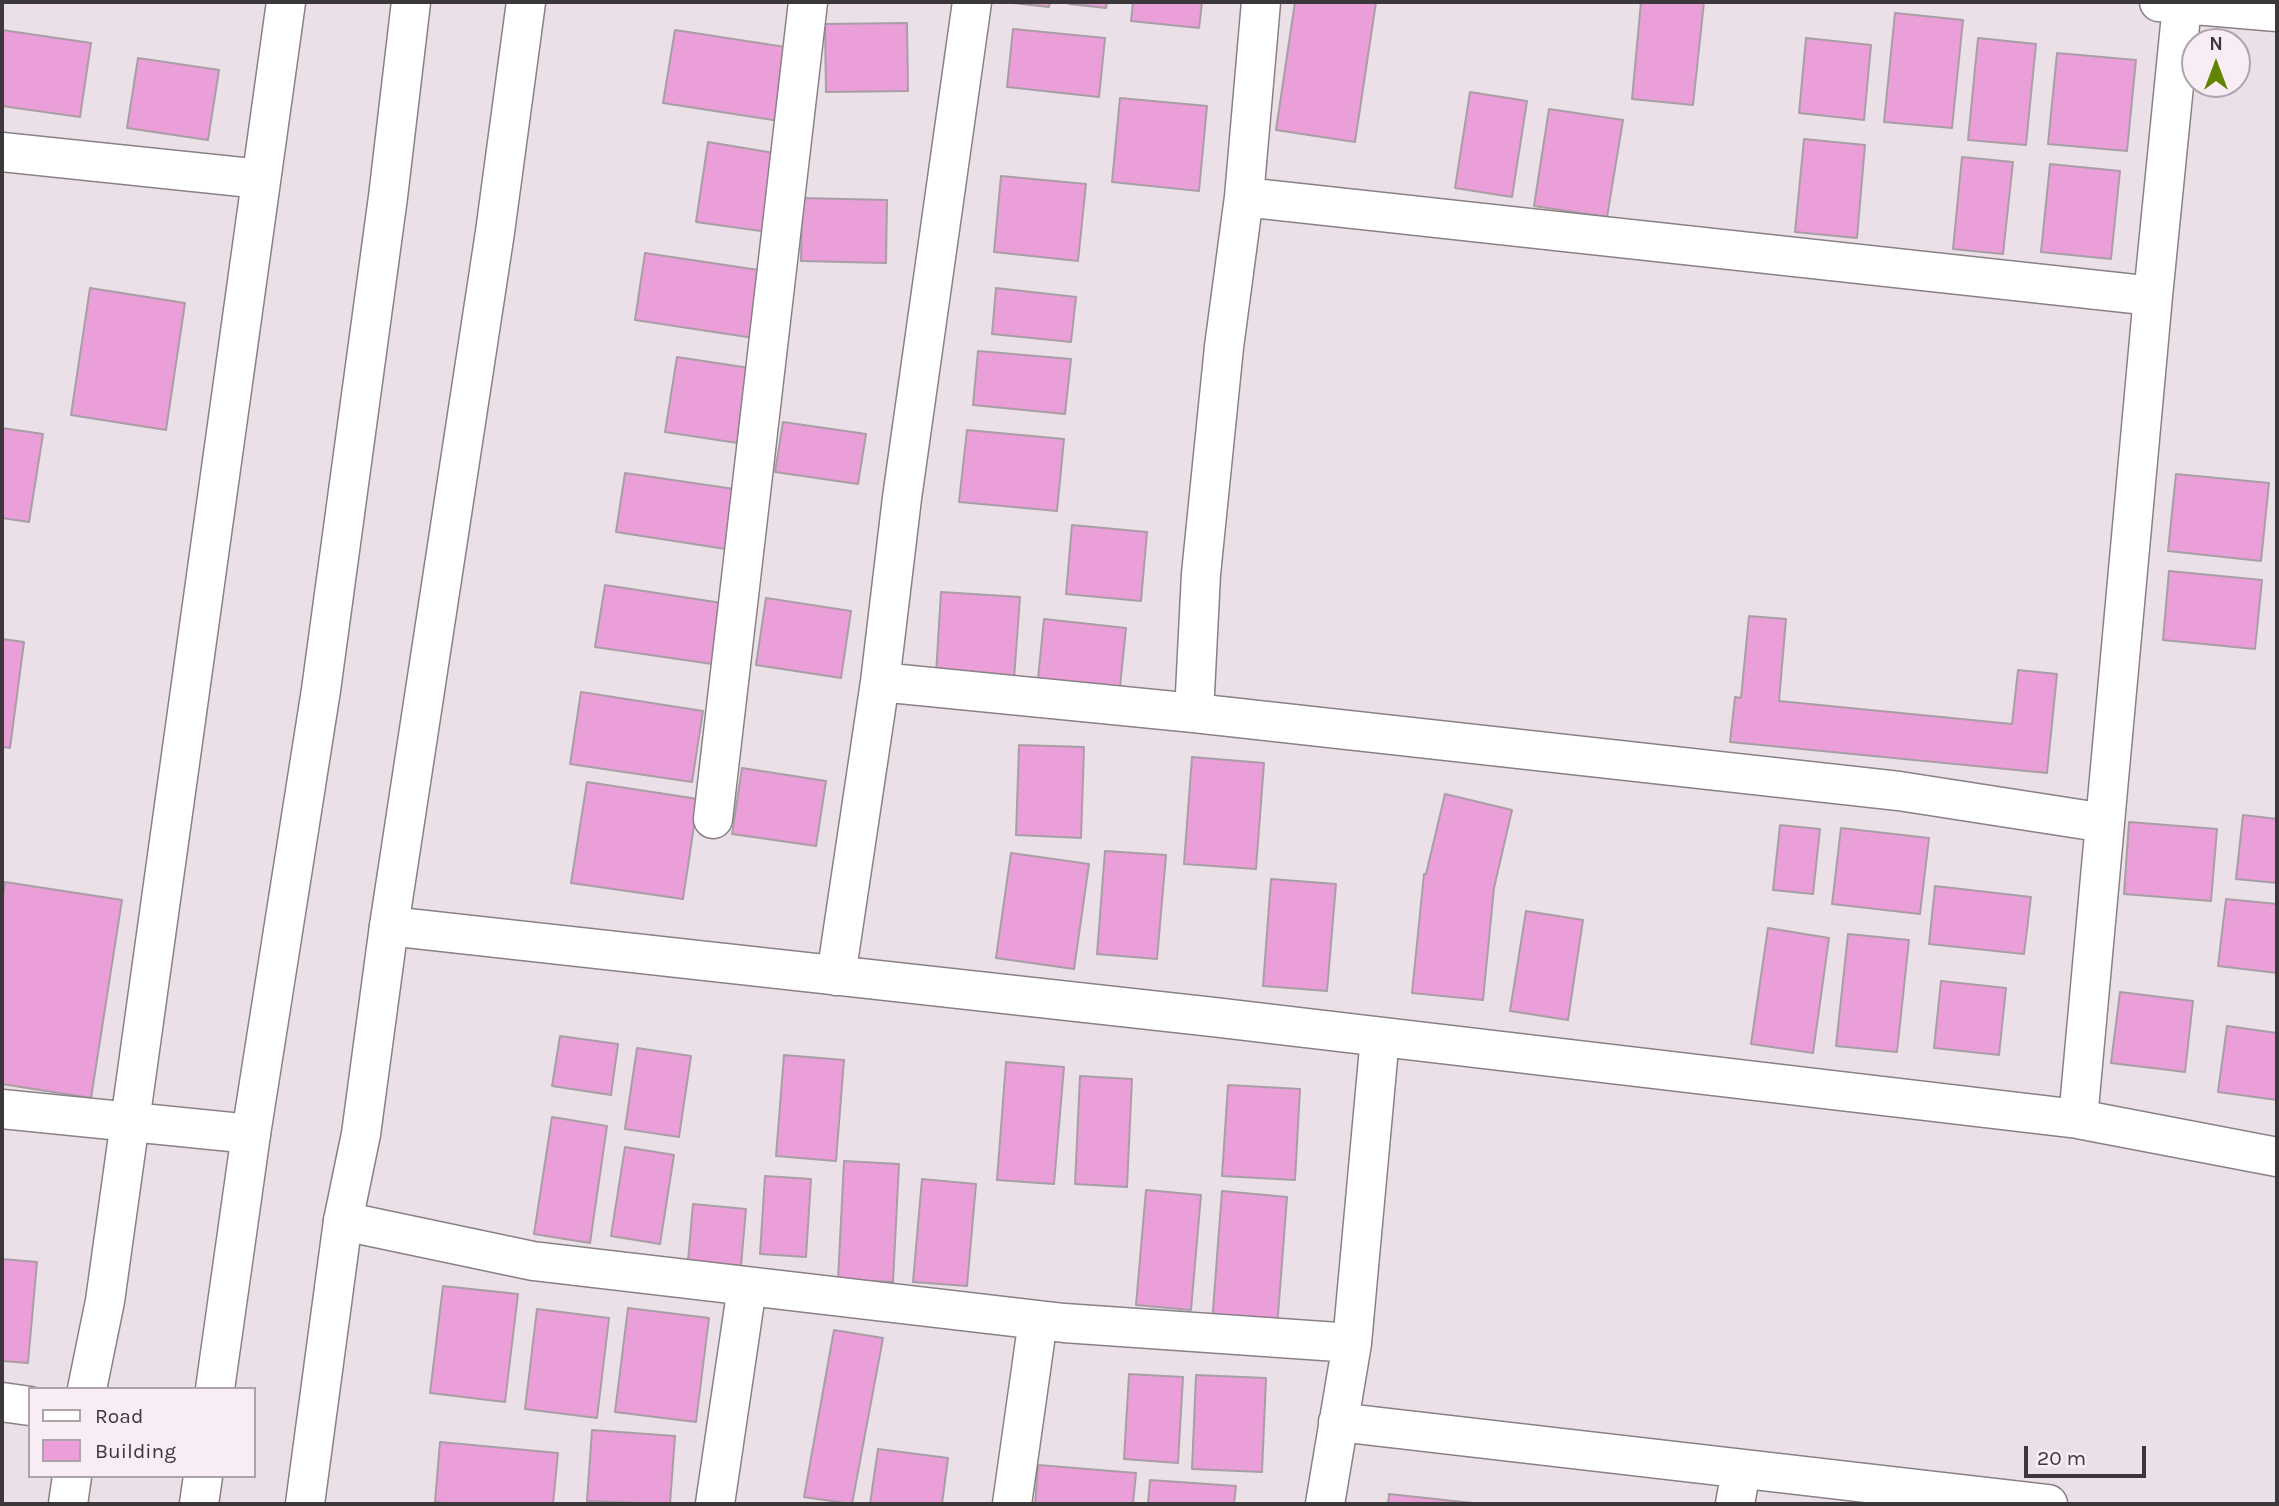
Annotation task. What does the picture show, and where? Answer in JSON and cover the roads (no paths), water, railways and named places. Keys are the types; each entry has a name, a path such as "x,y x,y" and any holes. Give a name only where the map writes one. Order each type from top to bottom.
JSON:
{"street":[{"path":"87,1387 105,1301 286,2"},
{"path":"215,1387 250,1134 321,690 388,197 411,2"},
{"path":"305,1504 343,1221 361,1134 389,926 491,260 526,2"},
{"path":"713,820 808,2"},
{"path":"836,976 880,682 902,498 972,2"},
{"path":"1194,713 1201,573 1224,347 1244,197 1261,2"},
{"path":"2078,1119 2153,296 2169,3 2277,12"},
{"path":"2,152 261,179"},
{"path":"1244,197 2153,296"},
{"path":"880,682 1194,713 1899,791 2105,823"},
{"path":"389,926 1380,1037 2078,1119 2277,1157"},
{"path":"1325,1504 1352,1343 1380,1037"},
{"path":"2,1109 250,1134"},
{"path":"343,1221 533,1261 747,1287 1038,1320 1352,1343"},
{"path":"715,1504 747,1287"},
{"path":"1012,1504 1038,1320"},
{"path":"2,1402 28,1406"},
{"path":"1338,1422 1738,1487 2048,1504"},
{"path":"68,1504 72,1478"},
{"path":"199,1504 203,1478"}]}
